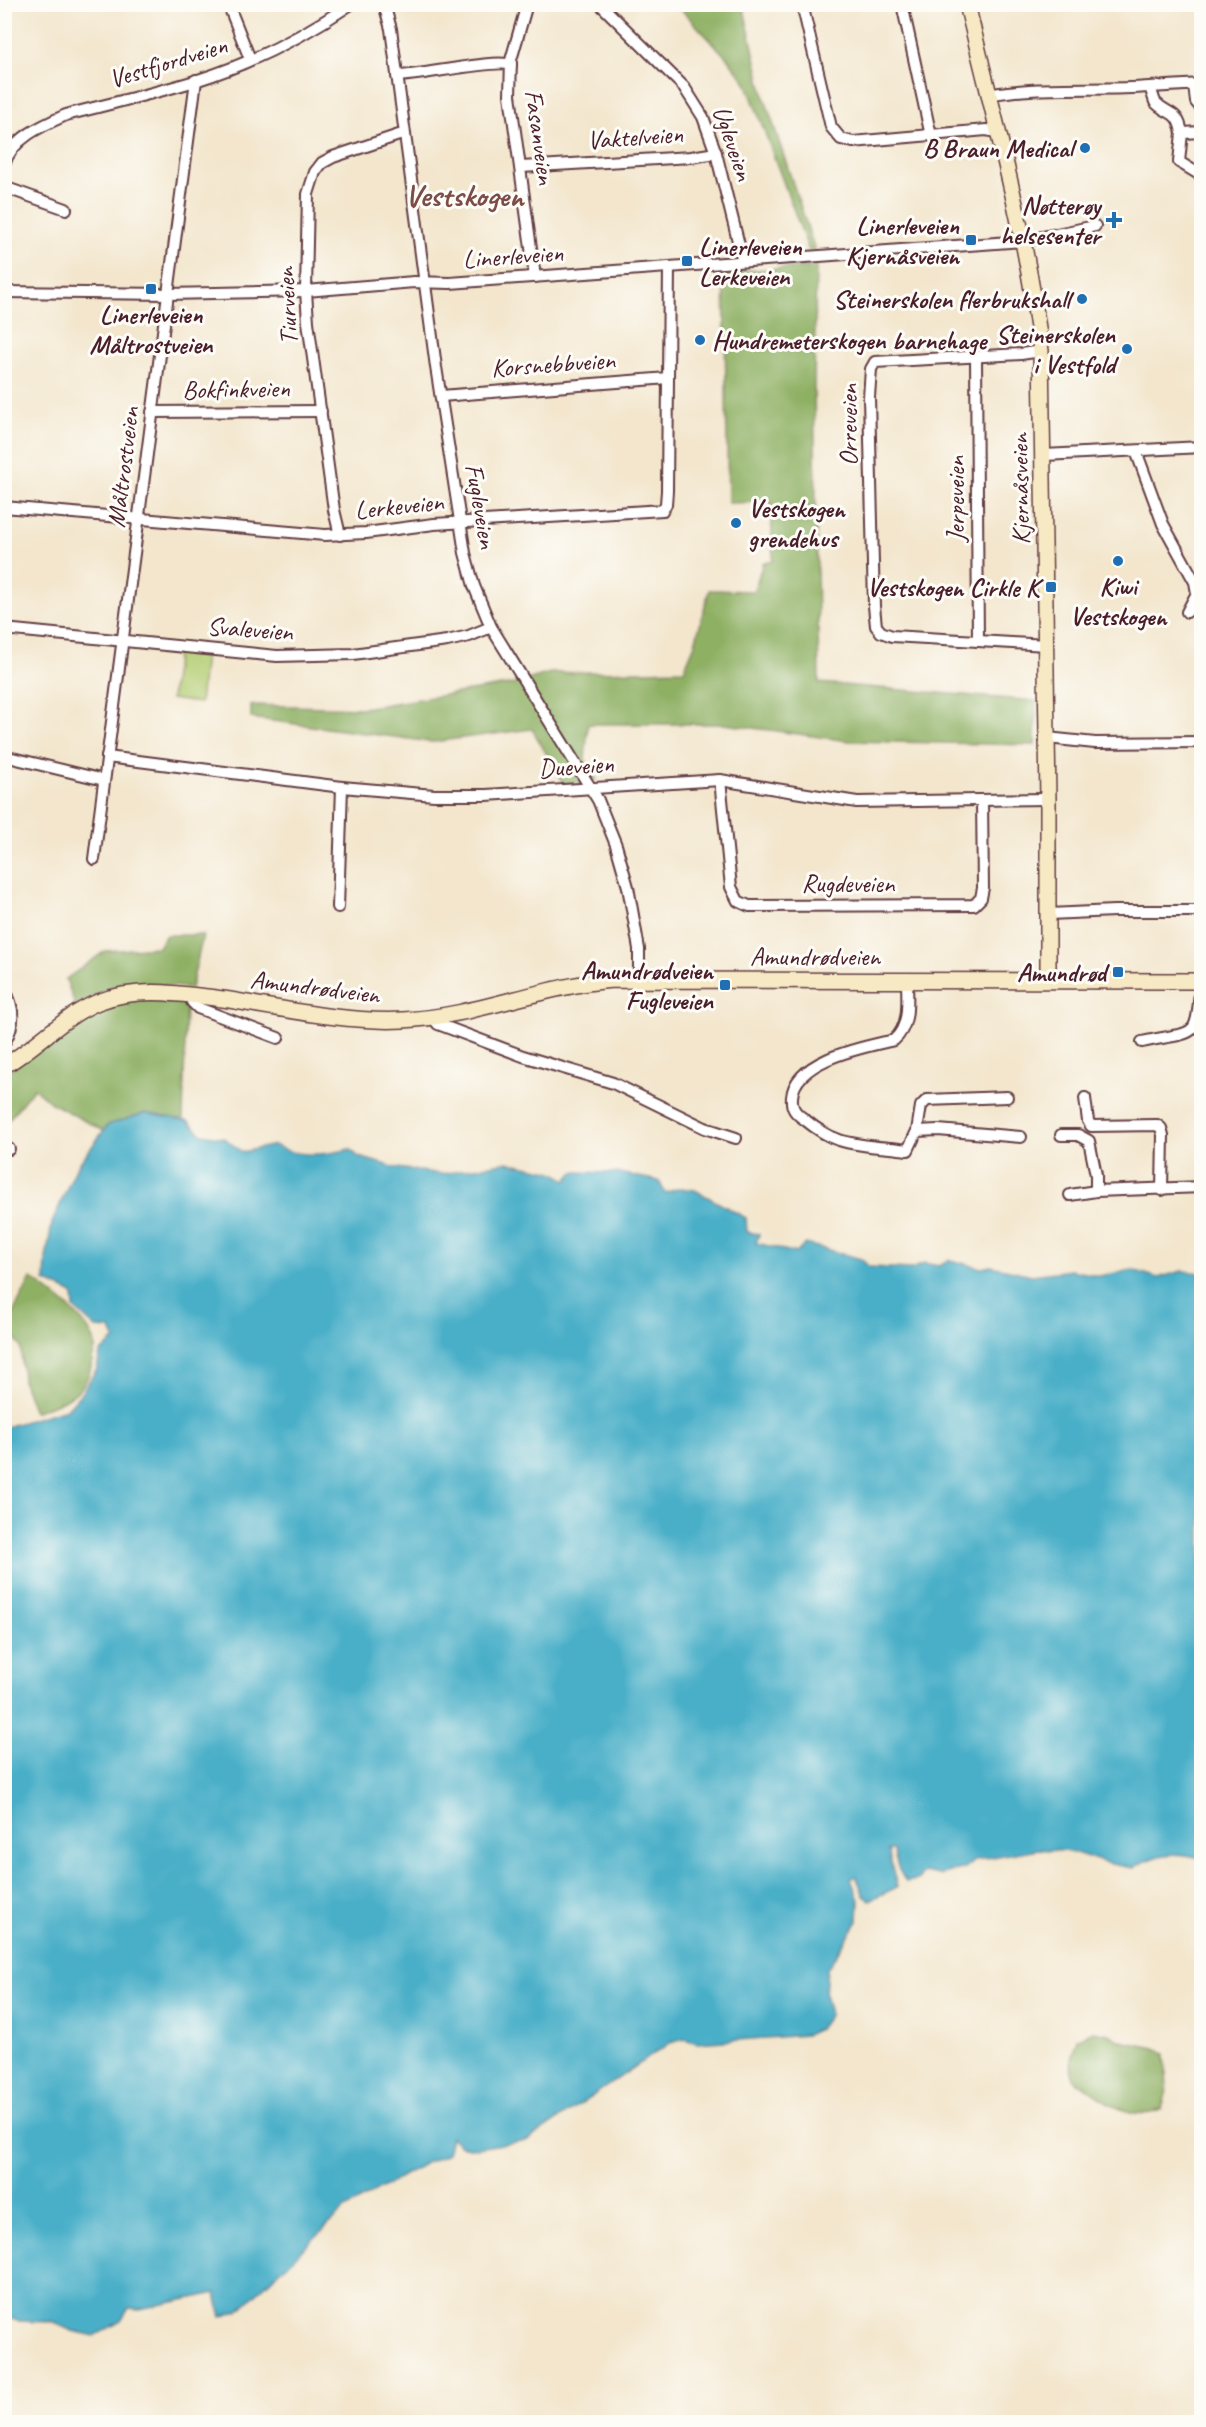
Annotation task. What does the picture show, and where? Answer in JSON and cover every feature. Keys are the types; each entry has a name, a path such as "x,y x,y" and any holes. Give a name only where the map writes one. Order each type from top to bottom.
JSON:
{"main road":[{"name":"Kjernåsveien","path":"967,4 1023,241 1041,351 1048,799 1048,980"},
{"name":"Amundrødveien","path":"4,1066 72,1015 99,1002 133,993 191,995 372,1019 405,1020 462,1013 573,985 639,980 1201,981"}],"street":[{"path":"228,4 250,59"},
{"name":"Vestfjordveien","path":"4,165 7,152 38,128 66,115 196,81 286,43 351,4"},
{"name":"Fugleveien","path":"384,4 391,29 459,522 474,586 490,627 592,788 616,845 628,888 639,949 639,980"},
{"name":"Fasanveien","path":"527,4 511,65 510,95 535,277"},
{"name":"Ugleveien","path":"600,4 684,87 703,117 716,153 743,261"},
{"path":"802,4 831,127 835,135 841,139 853,142 986,130 997,132"},
{"path":"902,4 931,136"},
{"path":"397,76 498,63 511,65"},
{"name":"Måltrostveien","path":"94,859 196,81"},
{"path":"988,95 1038,89 1107,90 1198,84 1196,102 1202,109"},
{"path":"1150,87 1155,102 1172,111 1180,121 1182,133 1179,162 1202,176"},
{"path":"1182,133 1202,132"},
{"name":"Tiurveien","path":"340,535 334,510 308,322 306,291 308,194 315,172 322,163 333,157 404,135"},
{"name":"Vaktelveien","path":"521,167 691,157 716,153"},
{"path":"4,187 66,209"},
{"path":"1023,241 1095,226"},
{"name":"Linerleveien","path":"4,292 168,294 306,291 450,283 1023,241"},
{"name":"Lerkeveien","path":"4,507 291,533 340,535 459,522 663,510 667,491 669,267"},
{"name":"Orreveien","path":"1041,351 878,361 871,369 869,397 872,562 876,626 881,632 892,636 1046,645"},
{"name":"Jerpeveien","path":"976,356 978,641"},
{"name":"Korsnebbveien","path":"441,396 668,378"},
{"name":"Bokfinkveien","path":"153,412 321,411"},
{"path":"1044,455 1202,447"},
{"path":"1136,451 1163,524 1195,582 1197,593 1187,612"},
{"name":"Svaleveien","path":"4,629 254,654 336,655 447,641 469,636 490,627"},
{"path":"1047,738 1095,743 1202,742"},
{"path":"4,756 104,780"},
{"name":"Dueveien","path":"107,757 342,787 451,796 720,780 851,802 1048,799"},
{"name":"Rugdeveien","path":"720,780 731,887 738,902 749,906 974,905 981,898 983,888 982,800"},
{"path":"339,907 342,787"},
{"path":"1049,914 1202,911"},
{"path":"907,980 906,1018 901,1034 894,1040 845,1052 807,1072 793,1088 791,1103 796,1113 820,1131 837,1140 908,1150 917,1131 921,1106 927,1100 1007,1097"},
{"name":"Amundrødveien","path":"1142,1042 1178,1036 1193,1030 1198,1018 1201,981"},
{"path":"4,989 12,1006 13,1019 4,1043"},
{"name":"Amundrødveien","path":"191,995 192,1002 198,1008 278,1038"},
{"path":"433,1018 438,1024 523,1056 613,1083 705,1128 736,1138"},
{"path":"1085,1098 1088,1121 1091,1126 1156,1125 1161,1128 1163,1135 1162,1190"},
{"path":"917,1131 938,1130 1021,1137"},
{"path":"1061,1136 1078,1135 1089,1141 1096,1175 1096,1191"},
{"path":"1070,1195 1096,1191 1202,1187"}],"green space":[{"path":"677,5 743,5 764,96 815,250 809,251 746,82 728,59"},
{"path":"816,266 814,388 819,683 1036,701 1035,745 849,741 724,724 588,724 585,759 597,780 564,784 532,729 432,742 251,718 251,705 363,708 514,684 550,673 684,670 695,644 709,590 754,591 763,563 773,561 771,502 728,503 724,272"},
{"path":"177,651 205,654 200,703 171,699"},
{"path":"166,935 203,935 191,988 143,983 113,986 75,1006 66,979 105,951 158,947"},
{"path":"146,997 186,1001 183,1121 145,1113 108,1125 104,1131 51,1103 34,1088 5,1124 5,1074 85,1015 114,1003"},
{"path":"31,1278 70,1308 88,1329 95,1348 90,1373 80,1389 64,1400 34,1412 23,1382 21,1348 7,1325"},
{"path":"1093,2031 1109,2034 1121,2041 1155,2048 1165,2054 1167,2090 1162,2109 1150,2113 1126,2111 1103,2100 1072,2077 1071,2059 1077,2039"}],"water":[{"path":"145,1113 188,1121 202,1134 224,1138 242,1152 275,1145 301,1154 332,1153 350,1149 359,1157 397,1168 442,1174 507,1162 553,1172 567,1180 574,1172 619,1173 659,1181 665,1193 680,1188 695,1190 746,1218 747,1232 759,1234 756,1243 796,1253 806,1244 861,1259 869,1267 912,1269 925,1263 939,1266 950,1260 981,1268 991,1266 1032,1275 1071,1270 1099,1276 1133,1270 1158,1278 1182,1271 1201,1273 1201,1858 1182,1854 1158,1856 1133,1868 1106,1863 1073,1852 1038,1849 975,1860 965,1868 939,1875 925,1872 917,1880 906,1882 899,1870 893,1850 888,1850 897,1887 870,1900 864,1896 856,1876 851,1878 859,1900 858,1921 827,1969 825,1994 830,2014 819,2029 806,2035 697,2043 685,2039 670,2043 528,2140 476,2148 459,2145 451,2137 447,2154 423,2164 345,2209 238,2311 221,2317 216,2293 140,2309 129,2308 121,2321 95,2336 72,2331 53,2322 17,2321 5,2315 5,1427 67,1409 97,1369 100,1353 115,1339 111,1329 96,1328 74,1308 73,1294 45,1281 46,1258 52,1223 76,1168 108,1125"}],"place":[{"name":"B Braun Medical","path":"1085,148"},
{"name":"Nøtterøy helsesenter","path":"1114,220"},
{"name":"Linerleveien Kjernåsveien","path":"971,240"},
{"name":"Linerleveien Lerkeveien","path":"687,261"},
{"name":"Linerleveien Måltrostveien","path":"151,289"},
{"name":"Steinerskolen flerbrukshall","path":"1082,299"},
{"name":"Hundremeterskogen barnehage","path":"700,340"},
{"name":"Steinerskolen i Vestfold","path":"1127,349"},
{"name":"Vestskogen grendehus","path":"736,523"},
{"name":"Kiwi Vestskogen","path":"1118,561"},
{"name":"Vestskogen Cirkle K","path":"1051,587"},
{"name":"Amundrød","path":"1118,972"},
{"name":"Amundrødveien Fugleveien","path":"725,985"}],"district":[{"name":"Vestskogen","path":"464,195"}]}
